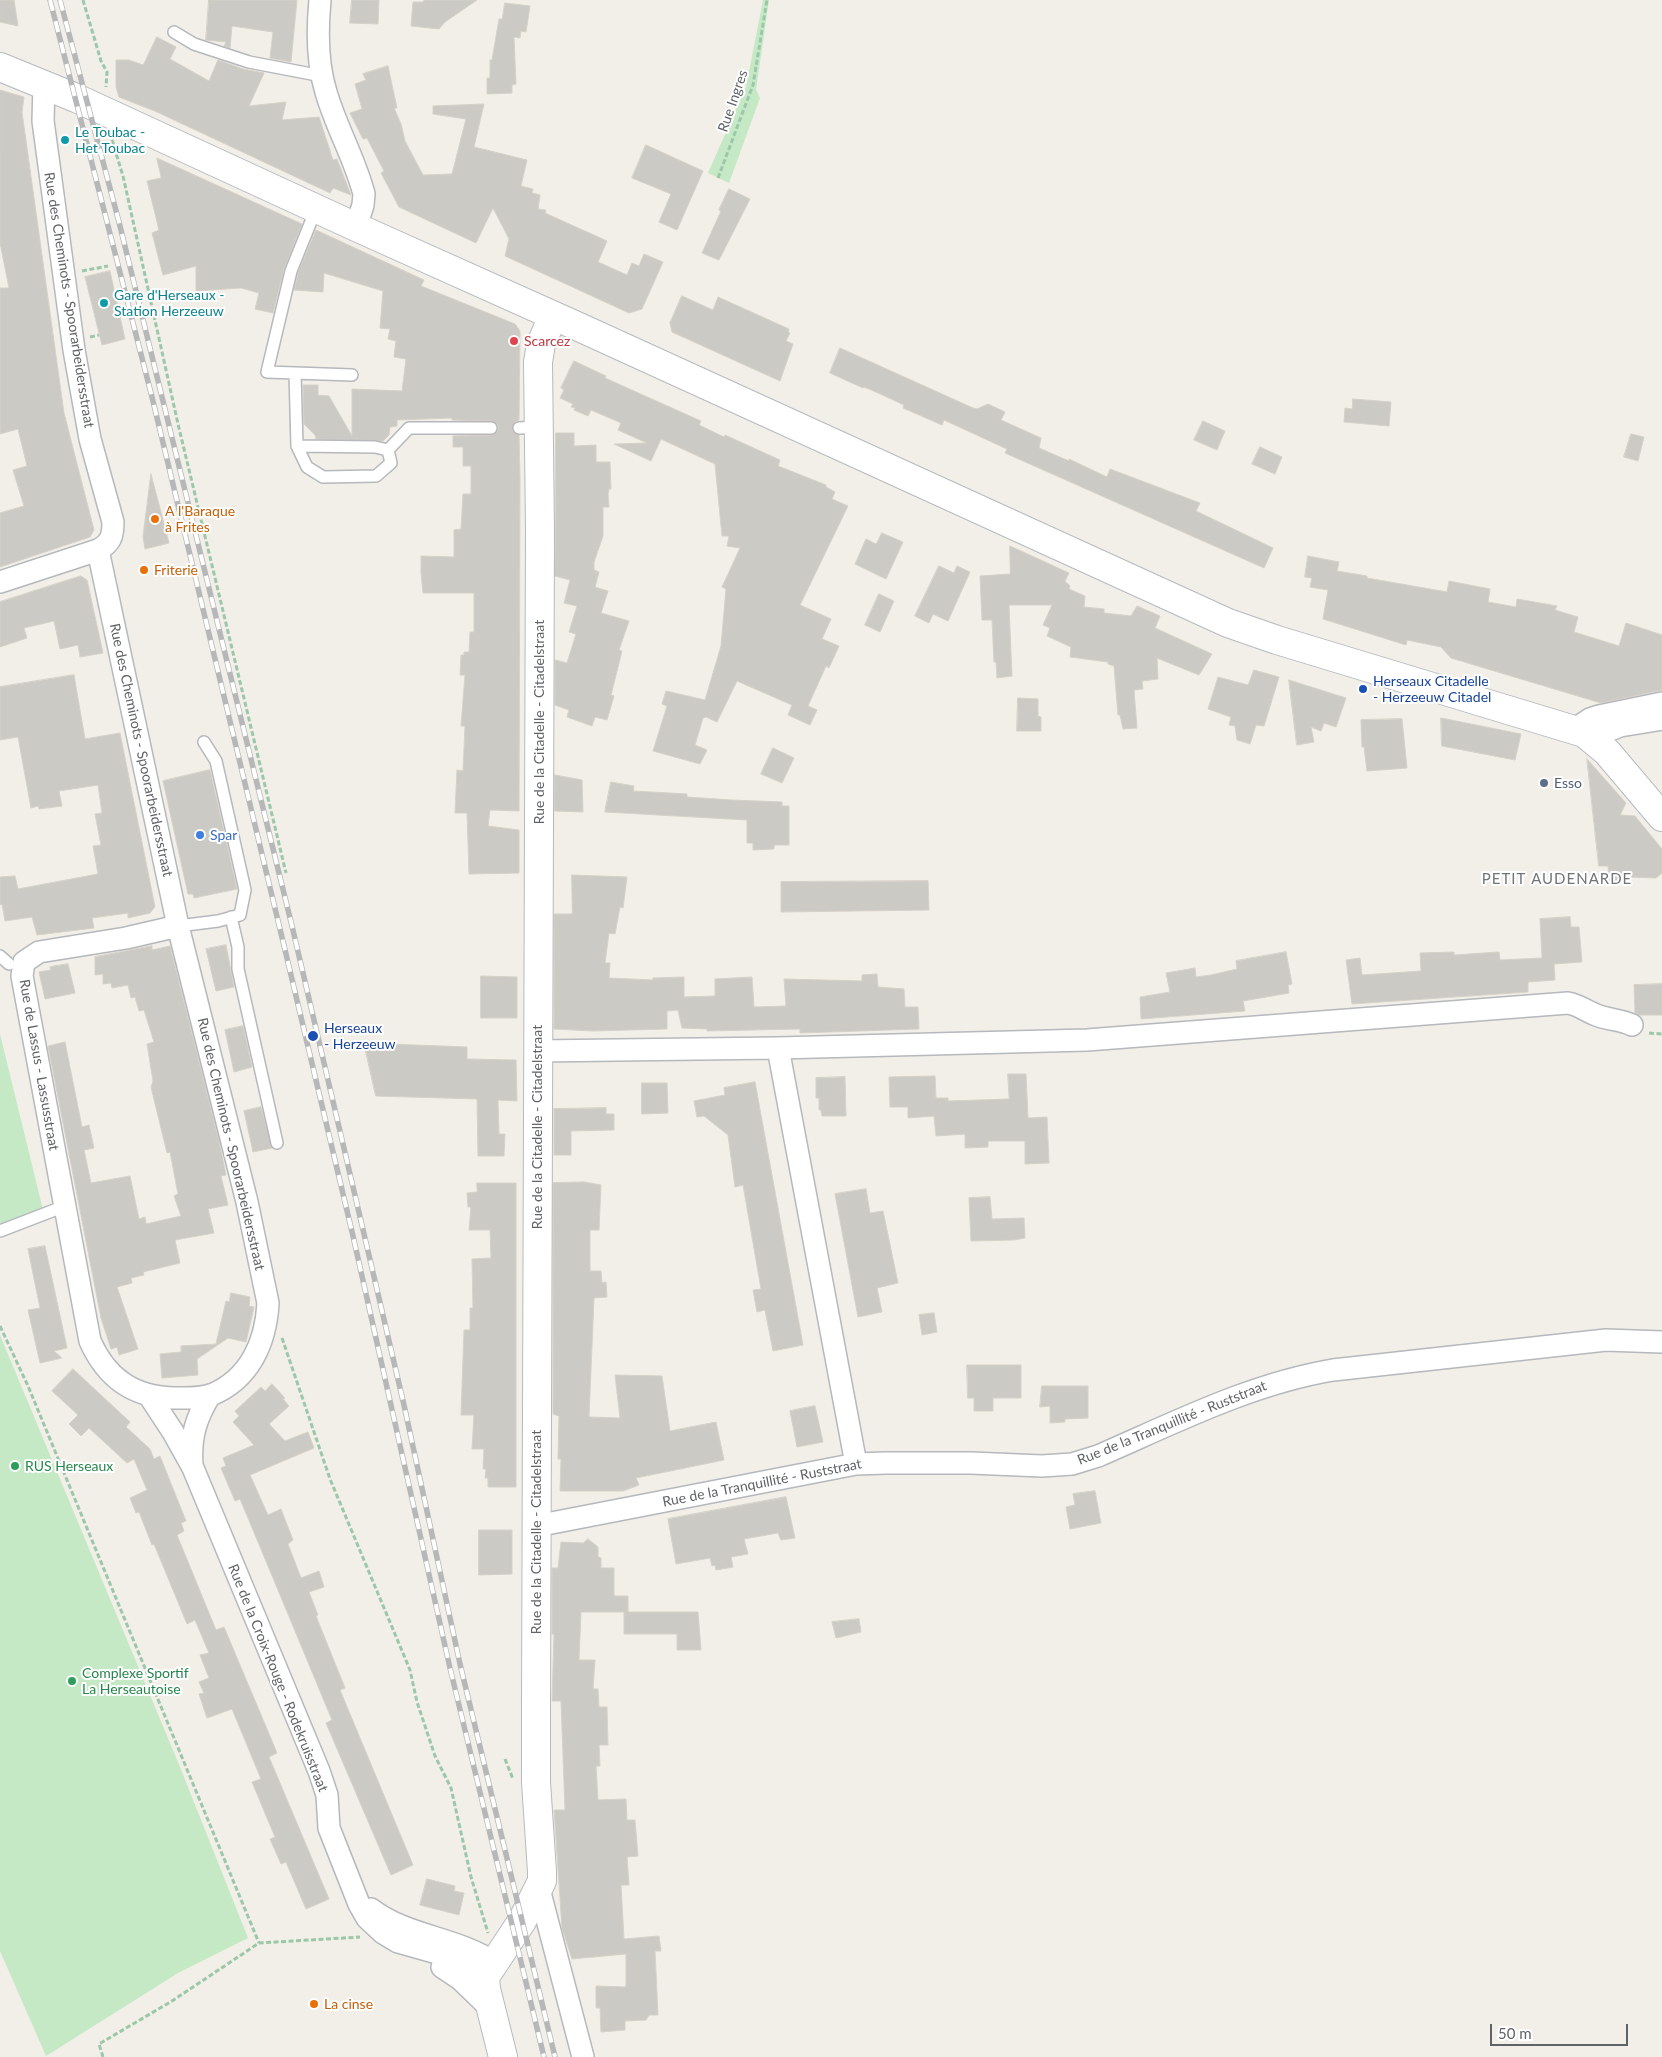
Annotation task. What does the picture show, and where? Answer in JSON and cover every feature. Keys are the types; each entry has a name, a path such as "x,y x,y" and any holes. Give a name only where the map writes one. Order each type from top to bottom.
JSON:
{"main road":[{"path":"0,68 104,110 356,228 1228,624 1583,733 1607,752 1662,817"},
{"name":"Rue de la Citadelle - Citadelstraat","path":"490,1968 514,1934 542,1881 536,1782 537,1051 529,427 539,353 553,316"},
{"path":"490,1968 485,1984 503,2057"}],"street":[{"path":"320,0 318,36 322,76 330,104 364,194 363,205 356,228"},
{"name":"Rue des Cheminots - Spoorarbeidersstraat","path":"44,85 43,121 74,350 90,439 113,522 113,534 109,543 98,550 178,926 247,1202 268,1303 265,1330 257,1352 243,1372 210,1395"},
{"path":"0,582 98,550"},
{"path":"1583,733 1590,719 1662,703"},
{"path":"1583,733 1662,718"},
{"name":"Rue de Lassus - Lassusstraat","path":"150,1397 115,1378 107,1370 94,1350 86,1322 22,976 24,962 39,952 126,938 178,926"},
{"path":"537,1051 778,1048 1087,1040 1568,1003 1578,1005 1594,1014 1632,1025"},
{"path":"778,1048 856,1464"},
{"name":"Rue de la Tranquillité - Ruststraat","path":"536,1526 856,1464 886,1462 1059,1466 1098,1456 1255,1389 1311,1374 1606,1340 1662,1342"},
{"path":"150,1397 185,1398 210,1395"},
{"name":"Rue de la Croix-Rouge - Rodekruisstraat","path":"193,1468 191,1447 196,1422 210,1395"},
{"name":"Rue de la Croix-Rouge - Rodekruisstraat","path":"150,1397 174,1432 193,1468 322,1779 327,1795 329,1828 359,1904 367,1918 390,1937 453,1974 491,2009"},
{"path":"539,1889 583,2057"},
{"name":"Rue de la Croix-Rouge - Rodekruisstraat","path":"354,1890 369,1907 392,1922 460,1944 490,1968"},
{"name":"Rue de la Croix-Rouge - Rodekruisstraat","path":"390,1937 437,1953 464,1968 490,1968"}],"lane":[{"path":"174,32 194,44 249,62 322,76"},
{"path":"316,209 291,271 267,372 352,375"},
{"path":"295,373 296,446 306,467 322,477 376,476 391,463 388,450"},
{"path":"388,450 409,428 491,428"},
{"path":"296,446 375,447 388,450"},
{"path":"178,926 240,914 245,890 216,761 204,742"},
{"path":"231,917 238,946 238,969 277,1143"},
{"path":"0,1231 65,1206"}],"path":[{"path":"83,0 101,61 107,72 104,110 123,176 178,424 286,873"},
{"name":"Rue Ingres","path":"718,178 753,85 768,0"},
{"path":"77,272 108,266"},
{"path":"0,1326 28,1386 259,1943"},
{"path":"282,1337 330,1479 410,1670 417,1702 435,1756 451,1788 490,1968"},
{"path":"103,2057 99,2044 172,2001 259,1943 390,1937"}],"green space":[{"path":"763,0 769,0 756,90 760,98 729,183 708,173 746,87"},
{"path":"0,1034 44,1214 0,1235"},
{"name":"Complexe Sportif La Herseautoise","path":"0,1335 180,1767 248,1938 178,1973 46,2056 0,1951"}],"building":[{"path":"0,0 14,0 18,26 0,22"},
{"path":"209,0 297,0 291,62 270,58 273,32 232,26 230,48 224,46 226,42 206,40"},
{"path":"352,0 379,0 378,24 350,23"},
{"path":"425,0 477,0 445,22 439,29 411,26 413,2"},
{"path":"505,3 530,6 526,32 521,31 520,38 514,37 516,84 512,85 512,93 487,94 487,78 490,78 490,60 492,60 499,19 502,19"},
{"path":"157,37 176,47 170,59 209,81 218,60 243,69 264,73 249,106 286,102 282,120 319,117 333,160 337,159 351,195 333,188 330,193 157,112 119,97 116,87 116,60 129,60 143,65"},
{"path":"388,66 397,108 394,108 401,124 405,141 423,175 452,174 466,119 433,114 433,106 484,104 474,147 527,160 521,186 533,189 532,193 540,195 538,209 546,210 545,213 607,241 598,262 627,275 632,263 639,266 644,254 663,262 642,309 629,313 505,256 509,239 493,208 476,243 399,207 381,173 384,171 367,138 363,139 350,113 362,109 355,84 366,80 363,74"},
{"path":"0,90 24,97 22,112 64,413 94,530 90,537 0,567 0,513 24,506 13,470 27,466 18,429 0,434 0,288 9,288 0,243"},
{"path":"646,145 703,171 677,230 659,222 671,194 632,178"},
{"path":"157,158 302,224 284,269 273,313 255,309 259,293 241,288 196,291 196,266 163,275 152,233 159,230 147,181 161,178"},
{"path":"729,189 750,199 719,260 702,253"},
{"path":"316,230 424,280 421,286 515,324 520,331 519,420 515,422 512,428 513,432 519,435 520,479 519,811 490,810 488,826 519,830 519,873 469,874 467,813 455,813 457,770 463,771 465,726 461,726 465,675 460,675 461,655 464,655 464,652 469,652 470,632 474,632 474,593 423,593 421,573 421,556 454,557 454,530 461,529 463,494 471,494 471,466 463,466 463,447 453,447 453,436 491,435 498,431 498,425 491,421 452,420 452,418 397,420 397,426 390,427 389,435 383,441 316,439 315,435 304,424 303,385 318,385 318,395 329,396 352,436 352,389 402,391 406,359 394,357 396,341 388,339 390,329 380,328 383,291 324,273 323,292 294,290 298,273"},
{"name":"Gare d'Herseaux - Station Herzeeuw","path":"110,271 125,339 102,345 85,277"},
{"path":"682,296 713,310 718,297 789,329 788,332 790,333 786,341 793,344 780,381 672,332 670,323"},
{"path":"840,348 973,408 977,409 988,404 1005,412 1001,420 1041,438 1039,448 1069,461 1069,459 1107,477 1110,469 1200,503 1196,511 1273,548 1264,568 1005,453 1007,449 944,420 942,425 903,408 904,405 876,392 830,373"},
{"path":"574,361 606,376 605,378 701,421 699,425 780,460 778,466 826,485 826,487 835,492 832,499 848,506 800,605 831,619 822,639 839,646 829,668 826,666 808,706 817,710 810,725 788,715 792,705 737,681 717,722 706,717 703,718 695,745 707,750 700,764 653,751 667,706 662,704 666,691 705,700 721,646 726,589 722,587 740,548 727,546 729,536 722,536 715,464 661,439 651,461 614,444 647,443 618,430 621,423 591,410 588,416 574,410 575,408 571,407 573,404 560,398 564,390 561,388"},
{"path":"1353,399 1391,402 1389,426 1344,422 1345,408 1352,409"},
{"path":"1203,421 1225,431 1217,450 1194,440"},
{"path":"556,433 574,433 574,446 596,445 596,462 610,462 611,489 609,489 608,494 609,507 603,507 603,536 594,562 594,570 599,572 595,587 608,591 601,613 629,621 619,650 622,651 611,695 614,696 607,720 595,717 592,726 567,717 569,710 555,705 555,660 567,663 576,634 569,632 577,606 564,603 570,580 555,576"},
{"path":"1631,434 1644,437 1638,461 1624,457"},
{"path":"1260,447 1282,457 1275,474 1252,464"},
{"name":"A l'Baraque à Frites","path":"151,474 169,543 145,549 143,537"},
{"path":"882,533 903,542 886,579 855,564 866,539 876,544"},
{"path":"1010,546 1069,573 1065,581 1070,586 1069,589 1085,596 1084,607 1104,609 1104,613 1131,616 1137,606 1160,616 1155,628 1212,654 1199,675 1157,658 1158,679 1142,681 1143,689 1134,690 1137,728 1123,729 1120,715 1118,715 1114,666 1108,664 1108,662 1070,657 1071,647 1047,636 1050,628 1043,625 1052,605 1009,605 1012,676 997,678 996,662 994,662 992,620 982,620 980,576 1010,574"},
{"path":"1308,556 1339,562 1337,571 1367,576 1367,578 1447,592 1449,581 1490,589 1488,602 1516,607 1517,599 1557,606 1555,610 1578,617 1574,632 1619,646 1626,623 1662,635 1662,690 1601,703 1451,658 1441,647 1407,640 1406,645 1323,619 1328,590 1310,587 1312,578 1305,577"},
{"path":"939,566 954,573 957,566 970,572 948,621 933,614 929,623 915,616"},
{"path":"81,576 87,580 103,653 80,657 78,645 60,649 54,621 24,628 27,638 0,647 0,602"},
{"path":"879,594 894,601 880,632 865,625"},
{"path":"1254,670 1279,677 1264,726 1256,725 1250,744 1237,740 1235,726 1229,725 1231,717 1208,709 1218,677 1248,685"},
{"path":"74,675 85,739 120,733 155,907 150,913 128,918 128,913 92,918 94,928 37,935 32,917 5,921 2,904 0,905 0,877 15,876 18,889 98,874 93,846 101,845 95,814 102,813 98,785 59,791 62,806 39,809 38,806 31,808 18,737 0,740 0,687"},
{"path":"1289,680 1346,698 1336,727 1324,723 1321,731 1311,727 1314,742 1297,745"},
{"path":"1018,698 1038,699 1038,716 1041,717 1041,731 1017,731"},
{"path":"1441,718 1521,734 1515,760 1442,746"},
{"path":"1402,719 1407,768 1367,771 1364,747 1362,747 1361,720"},
{"path":"773,748 794,758 782,783 761,774"},
{"path":"1587,759 1626,803 1620,815 1635,816 1662,849 1662,873 1656,878 1627,877 1627,882 1609,882 1608,866 1599,866"},
{"name":"Spar","path":"210,770 237,889 194,898 193,894 188,894 163,781"},
{"path":"555,775 582,780 583,812 555,811"},
{"path":"611,782 634,786 633,791 687,794 687,797 782,802 782,806 789,806 789,845 774,845 774,849 753,850 753,843 747,843 747,820 605,812"},
{"path":"572,875 627,877 623,908 620,907 615,934 609,933 605,963 610,963 609,978 653,980 653,978 684,977 684,997 715,996 715,979 752,977 754,1007 786,1006 784,979 862,981 862,975 877,974 878,987 904,989 905,1007 918,1007 919,1029 800,1033 800,1029 707,1031 707,1029 682,1028 678,1010 667,1011 667,1029 592,1031 554,1029 554,914 572,914"},
{"path":"928,881 929,910 781,912 781,882"},
{"path":"1570,917 1571,927 1579,927 1582,962 1554,964 1555,980 1528,982 1528,992 1352,1004 1346,960 1360,958 1362,975 1421,971 1420,953 1454,952 1454,955 1499,952 1500,960 1542,958 1540,919"},
{"path":"226,945 234,987 216,991 206,949"},
{"path":"152,946 152,950 170,946 219,1141 226,1175 221,1176 228,1205 208,1209 214,1233 175,1240 180,1263 143,1272 144,1275 131,1278 132,1283 117,1287 138,1349 119,1355 117,1347 111,1349 101,1318 48,1046 65,1042 82,1127 89,1125 94,1148 84,1150 91,1183 130,1176 139,1219 145,1217 146,1224 181,1216 174,1196 178,1194 170,1152 167,1153 151,1087 153,1081 147,1044 154,1042 144,1010 139,1011 135,997 131,998 128,985 112,988 111,983 103,984 103,974 95,975 95,957"},
{"path":"1286,952 1292,984 1288,985 1289,993 1243,1001 1245,1011 1141,1019 1140,997 1170,992 1166,973 1195,968 1196,977 1211,975 1237,969 1236,961"},
{"path":"68,964 75,993 45,999 39,972 51,970 50,967"},
{"path":"481,976 517,977 517,1018 481,1018"},
{"path":"1662,984 1662,1015 1639,1015 1635,1013 1634,985"},
{"path":"243,1026 252,1067 234,1072 225,1030"},
{"path":"364,1043 467,1047 467,1059 516,1060 517,1101 498,1100 499,1134 505,1134 504,1156 478,1156 477,1099 376,1096"},
{"path":"1008,1074 1026,1074 1028,1118 1047,1117 1049,1163 1025,1164 1025,1141 988,1141 988,1147 965,1148 965,1134 936,1136 934,1116 908,1118 908,1107 890,1107 889,1077 935,1076 936,1098 948,1098 948,1101 1009,1099"},
{"path":"845,1077 846,1116 822,1116 821,1110 819,1110 819,1098 816,1098 816,1078"},
{"path":"755,1082 803,1345 773,1351 765,1310 757,1312 753,1290 761,1289 743,1185 735,1187 728,1135 704,1116 697,1117 694,1101 725,1095 724,1088"},
{"path":"642,1083 667,1083 668,1113 642,1114"},
{"path":"261,1107 272,1148 253,1152 244,1111"},
{"path":"606,1108 606,1114 614,1114 614,1130 571,1131 571,1155 554,1155 554,1109"},
{"path":"584,1182 601,1185 599,1230 590,1230 590,1271 601,1271 602,1283 606,1282 607,1297 594,1298 589,1417 620,1418 615,1375 662,1376 670,1431 716,1422 724,1460 636,1478 639,1485 623,1491 560,1491 561,1459 558,1459 559,1416 553,1414 553,1183"},
{"path":"477,1183 516,1183 516,1487 488,1487 488,1478 485,1478 486,1469 483,1469 484,1449 472,1449 474,1415 461,1415 464,1330 470,1330 470,1308 473,1308 472,1259 491,1258 490,1230 469,1230 471,1207 468,1207 467,1193 477,1192"},
{"path":"866,1189 870,1213 883,1211 898,1283 877,1288 882,1312 858,1317 835,1194"},
{"path":"990,1197 992,1219 1024,1218 1025,1238 971,1241 969,1198"},
{"path":"45,1246 67,1348 54,1351 62,1358 40,1363 28,1310 40,1308 28,1249"},
{"path":"231,1293 250,1297 249,1306 254,1307 246,1342 228,1338 197,1359 198,1375 162,1378 160,1354 181,1352 181,1346 216,1344 226,1301 229,1302"},
{"path":"934,1313 937,1332 922,1335 919,1315"},
{"path":"967,1365 1021,1365 1021,1398 993,1398 993,1411 974,1411 974,1398 968,1398"},
{"path":"73,1369 130,1422 126,1427 150,1449 154,1459 160,1456 186,1521 181,1523 184,1531 177,1535 216,1630 224,1627 267,1729 277,1753 269,1757 329,1899 306,1909 286,1862 281,1864 270,1839 275,1837 252,1782 261,1779 232,1709 207,1718 199,1694 204,1693 199,1682 209,1678 200,1655 209,1653 195,1620 187,1624 154,1544 152,1545 139,1512 136,1513 130,1498 147,1490 134,1459 127,1463 89,1428 81,1436 69,1424 78,1415 52,1391"},
{"path":"272,1384 285,1398 283,1399 289,1406 269,1424 285,1441 308,1432 314,1448 250,1475 268,1515 281,1509 293,1540 288,1544 301,1578 319,1571 324,1587 309,1592 318,1615 316,1616 345,1688 340,1690 413,1865 391,1875 326,1723 332,1720 263,1554 240,1499 235,1501 221,1468 226,1466 223,1458 254,1445 233,1422 239,1416 235,1411 261,1387 265,1391"},
{"path":"1042,1386 1088,1386 1088,1418 1065,1419 1065,1422 1050,1423 1050,1406 1040,1407"},
{"path":"815,1406 823,1442 797,1447 790,1411"},
{"path":"1095,1491 1101,1523 1070,1529 1066,1507 1075,1505 1073,1494"},
{"path":"786,1497 795,1538 781,1540 778,1533 744,1539 748,1554 731,1557 733,1567 716,1570 715,1565 712,1566 710,1558 676,1564 668,1519"},
{"path":"479,1530 512,1530 512,1574 479,1575"},
{"path":"588,1539 598,1547 601,1568 614,1568 614,1596 628,1596 628,1612 698,1612 701,1650 677,1650 677,1634 624,1634 624,1612 581,1612 579,1660 595,1660 593,1689 598,1689 599,1707 607,1707 608,1745 599,1745 600,1766 596,1766 598,1800 626,1799 627,1820 635,1820 638,1856 627,1857 629,1885 621,1885 624,1939 659,1936 661,1951 655,1951 658,2015 649,2015 646,2020 625,2021 625,2030 601,2032 600,2008 596,2008 596,1986 626,1987 626,1954 572,1959 562,1928 554,1810 565,1810 561,1701 552,1701 554,1634 552,1634 552,1568 558,1568 561,1542 583,1543"},
{"path":"859,1619 861,1632 836,1638 832,1622"},
{"path":"427,1879 455,1886 454,1891 464,1893 459,1915 420,1905"}],"railway":[{"path":"50,0 152,397 286,954 353,1236 450,1668 544,2057"},
{"path":"60,0 119,222 292,926 404,1405 460,1664 555,2057"}],"place":[{"name":"Le Toubac - Het Toubac","path":"65,140"},
{"name":"Gare d'Herseaux - Station Herzeeuw","path":"104,303"},
{"name":"Scarcez","path":"514,341"},
{"name":"A l'Baraque à Frites","path":"155,519"},
{"name":"Friterie","path":"144,570"},
{"name":"Herseaux Citadelle - Herzeeuw Citadel","path":"1363,689"},
{"name":"Esso","path":"1544,783"},
{"name":"Spar","path":"200,835"},
{"name":"Herseaux - Herzeeuw","path":"313,1036"},
{"name":"RUS Herseaux","path":"15,1466"},
{"name":"Complexe Sportif La Herseautoise","path":"72,1681"},
{"name":"La cinse","path":"314,2004"}],"district":[{"name":"PETIT AUDENARDE","path":"1557,879"}]}
